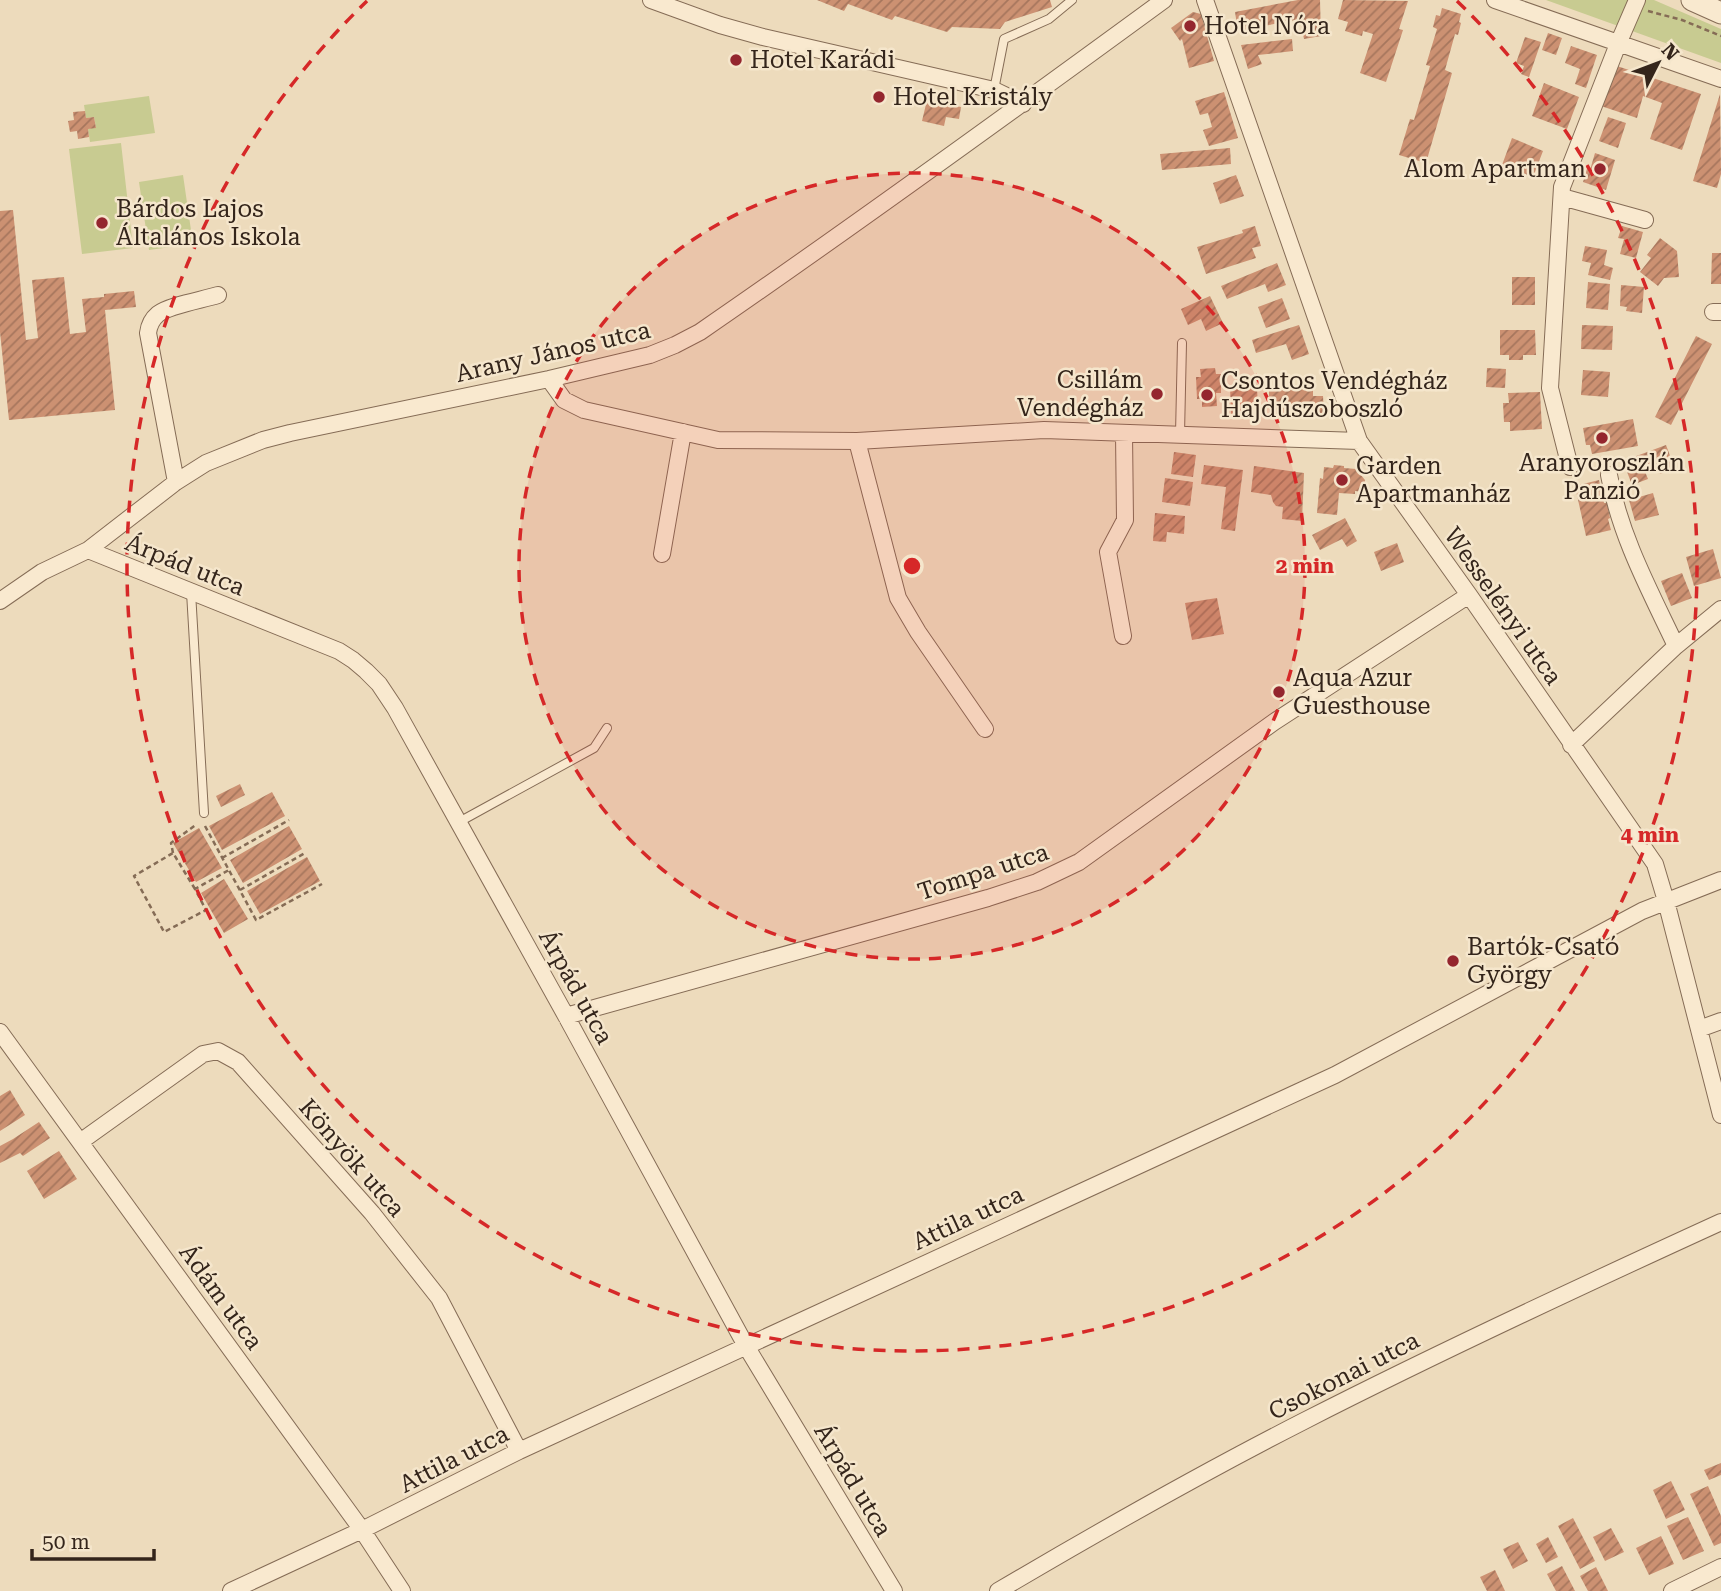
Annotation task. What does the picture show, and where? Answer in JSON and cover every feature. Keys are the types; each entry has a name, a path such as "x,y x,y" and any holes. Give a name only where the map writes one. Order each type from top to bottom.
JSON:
{"street":[{"path":"651,0 763,37 994,90 1023,104"},
{"name":"Arany János utca","path":"0,601 42,572 88,550 176,482 206,463 263,440 549,379 650,355 675,345 700,332 1023,104 1163,0"},
{"name":"Wesselényi utca","path":"1205,0 1359,440 1655,864 1667,901 1721,1115"},
{"path":"1495,0 1721,79"},
{"path":"1692,0 1721,13"},
{"path":"1570,467 1550,388 1562,187 1636,4"},
{"path":"1562,197 1645,220"},
{"path":"176,482 148,333 149,326 152,320 167,309 218,295"},
{"path":"549,379 564,400 583,410 718,440 858,441 1044,430 1359,440"},
{"path":"662,554 683,432"},
{"path":"1123,636 1108,552 1125,520 1124,433"},
{"path":"858,441 898,598 918,632 985,729"},
{"path":"1609,475 1635,558 1676,646"},
{"name":"Árpád utca","path":"88,550 339,651 379,684 459,822 746,1346 894,1591"},
{"name":"Tompa utca","path":"566,1016 1037,882 1079,862 1274,722 1469,596"},
{"path":"1571,745 1676,646 1721,609"},
{"name":"Attila utca","path":"231,1591 362,1530 519,1451 1335,1075 1630,918 1721,880"},
{"path":"1699,1029 1721,1021"},
{"name":"Ádám utca","path":"0,1032 362,1530 402,1591"},
{"name":"Könyök utca","path":"80,1143 203,1054 218,1051 238,1062 372,1213 439,1298 519,1451"},
{"name":"Csokonai utca","path":"998,1591 1110,1525 1302,1422 1514,1317 1721,1222"},
{"path":"1672,1591 1721,1567"}],"lane":[{"path":"994,90 1004,39 1049,19 1072,0"},
{"path":"1180,435 1182,343"},
{"path":"191,593 204,815"},
{"path":"459,822 594,748 607,728"}],"path":[{"path":"1636,4 1721,36"},
{"path":"204,815 203,823 256,920 322,884"},
{"path":"173,853 134,876 164,932 206,910 173,853 171,843 204,815"},
{"path":"222,858 289,820"},
{"path":"240,890 304,853"},
{"path":"195,889 229,870"},
{"path":"232,875 237,872"},
{"path":"248,906 253,903"}],"green space":[{"path":"1546,0 1654,0 1721,29 1721,63"},
{"path":"149,96 155,133 90,142 88,129 96,127 94,117 86,118 84,105"},
{"path":"121,143 133,248 82,254 69,149"},
{"path":"183,175 193,244 149,250 139,182"}],"building":[{"path":"817,0 1050,0 1052,7 1005,22 1000,29 952,27 947,32 895,16 892,20 848,4 844,11"},
{"path":"1298,0 1320,0 1321,36 1304,39 1300,19 1238,31 1235,12"},
{"path":"1343,0 1408,1 1399,29 1403,30 1386,82 1360,73 1373,34 1363,31 1362,36 1345,31 1348,22 1338,19"},
{"path":"1442,8 1461,14 1461,23 1458,35 1455,34 1445,70 1452,73 1426,163 1399,155 1410,119 1414,120 1430,66 1426,65 1437,29 1433,27 1436,15 1440,16"},
{"path":"1193,12 1201,14 1214,61 1189,68 1182,39 1180,41 1171,28"},
{"path":"1548,33 1562,38 1556,55 1542,50"},
{"path":"1525,37 1541,42 1529,77 1521,74 1524,66 1516,63"},
{"path":"1292,39 1293,51 1258,55 1262,64 1248,69 1241,45"},
{"path":"1571,46 1597,55 1586,88 1575,84 1580,69 1565,63"},
{"path":"1614,65 1701,94 1682,150 1650,139 1662,103 1643,96 1637,118 1601,106"},
{"path":"1544,83 1579,97 1567,129 1532,116"},
{"path":"1224,92 1238,138 1209,146 1203,130 1212,127 1208,113 1200,115 1195,101"},
{"path":"1720,94 1721,174 1717,188 1693,181"},
{"path":"927,100 961,107 959,119 946,117 944,126 922,121"},
{"path":"85,111 86,118 94,117 96,128 88,129 89,137 78,139 77,131 70,132 68,121 74,120 73,112"},
{"path":"1608,117 1626,123 1618,148 1599,141"},
{"path":"1512,138 1543,151 1533,177 1502,165"},
{"path":"1230,148 1231,164 1162,170 1160,154"},
{"path":"1595,153 1615,160 1606,190 1583,182"},
{"path":"1236,175 1244,196 1220,204 1213,183"},
{"path":"13,210 26,340 38,338 32,280 64,277 70,334 86,332 82,299 134,291 136,307 105,310 115,410 9,420 0,332 0,211"},
{"path":"1255,226 1261,246 1252,248 1256,258 1206,274 1197,247 1243,233 1242,230"},
{"path":"1622,226 1643,232 1636,258 1620,254 1624,239 1618,238"},
{"path":"1660,238 1677,251 1679,277 1664,278 1658,286 1640,272 1651,258 1647,255"},
{"path":"1585,246 1607,250 1604,265 1613,268 1610,280 1588,275 1591,263 1582,261"},
{"path":"1712,253 1721,253 1721,284 1711,284"},
{"path":"1277,263 1286,285 1268,292 1265,284 1227,299 1221,286"},
{"path":"1512,277 1535,277 1535,305 1512,305"},
{"path":"1588,282 1610,284 1608,310 1586,308"},
{"path":"1621,285 1644,287 1642,313 1626,311 1627,307 1620,306"},
{"path":"1210,296 1223,323 1206,331 1201,319 1188,325 1181,309"},
{"path":"1282,298 1290,319 1266,328 1258,307"},
{"path":"1299,325 1309,354 1292,360 1286,344 1256,353 1252,340"},
{"path":"1582,325 1613,326 1612,350 1581,349"},
{"path":"1500,330 1535,330 1536,355 1523,355 1523,360 1509,360 1509,355 1500,355"},
{"path":"1696,336 1712,344 1671,425 1655,417"},
{"path":"1215,368 1216,374 1221,374 1221,393 1216,393 1217,406 1202,407 1202,399 1197,399 1196,377 1201,377 1200,369"},
{"path":"1487,368 1506,369 1505,388 1486,387"},
{"path":"1583,370 1610,372 1608,397 1581,395"},
{"path":"1230,386 1257,386 1258,414 1231,414"},
{"path":"1313,389 1313,396 1323,396 1324,414 1269,415 1269,390"},
{"path":"1540,392 1542,429 1510,431 1510,422 1504,422 1503,403 1509,403 1508,393"},
{"path":"1633,419 1638,446 1592,454 1590,445 1586,445 1583,428"},
{"path":"1666,445 1675,469 1660,474 1657,464 1644,469 1648,479 1632,485 1623,461"},
{"path":"1174,452 1196,455 1193,477 1171,474"},
{"path":"1204,465 1243,470 1235,531 1221,529 1226,487 1201,484"},
{"path":"1334,465 1356,469 1365,480 1364,492 1339,493 1337,515 1317,513 1320,478 1323,479 1324,467 1333,468"},
{"path":"1254,466 1304,473 1302,521 1282,519 1283,507 1276,506 1271,495 1251,492"},
{"path":"1165,478 1193,482 1190,506 1162,502"},
{"path":"1599,480 1604,503 1607,503 1611,530 1586,536 1575,486"},
{"path":"1653,493 1659,515 1635,521 1629,500"},
{"path":"1155,513 1185,516 1184,534 1167,532 1166,542 1153,541"},
{"path":"1345,518 1357,541 1347,547 1342,539 1320,550 1312,535"},
{"path":"1397,543 1404,562 1381,571 1374,552"},
{"path":"1713,549 1721,578 1694,586 1686,557"},
{"path":"1682,573 1692,598 1671,606 1661,581"},
{"path":"1217,598 1224,634 1192,640 1185,603"},
{"path":"240,784 245,795 221,807 216,796"},
{"path":"272,792 285,816 222,850 209,826"},
{"path":"289,826 302,849 243,883 230,860"},
{"path":"199,828 222,868 196,882 173,843"},
{"path":"307,857 320,881 260,914 247,891"},
{"path":"224,879 248,919 224,933 201,893"},
{"path":"10,1090 25,1115 0,1131 0,1096"},
{"path":"39,1122 50,1138 23,1156 20,1153 0,1163 0,1146"},
{"path":"59,1151 77,1179 44,1199 27,1171"},
{"path":"1721,1463 1721,1475 1709,1480 1704,1470"},
{"path":"1671,1481 1685,1510 1666,1519 1653,1490"},
{"path":"1708,1486 1721,1516 1721,1543 1714,1546 1690,1494"},
{"path":"1688,1517 1704,1551 1683,1560 1667,1526"},
{"path":"1573,1518 1595,1561 1580,1569 1558,1526"},
{"path":"1611,1528 1624,1552 1605,1561 1593,1537"},
{"path":"1661,1536 1674,1564 1649,1575 1636,1548"},
{"path":"1548,1537 1558,1557 1546,1563 1536,1544"},
{"path":"1518,1542 1528,1561 1513,1569 1503,1549"},
{"path":"1562,1566 1575,1591 1556,1591 1547,1574"},
{"path":"1596,1567 1608,1591 1588,1591 1580,1576"},
{"path":"1495,1570 1505,1591 1487,1591 1480,1577"}],"place":[{"name":"Hotel Nóra","path":"1190,26"},
{"name":"Hotel Karádi","path":"736,60"},
{"name":"Hotel Kristály","path":"879,97"},
{"name":"Alom Apartman","path":"1600,169"},
{"name":"Bárdos Lajos Általános Iskola","path":"102,223"},
{"name":"Csillám Vendégház","path":"1157,394"},
{"name":"Csontos Vendégház Hajdúszoboszló","path":"1207,395"},
{"name":"Aranyoroszlán Panzió","path":"1602,438"},
{"name":"Garden Apartmanház","path":"1342,480"},
{"name":"Aqua Azur Guesthouse","path":"1279,692"},
{"name":"Bartók-Csató György","path":"1453,961"}]}
